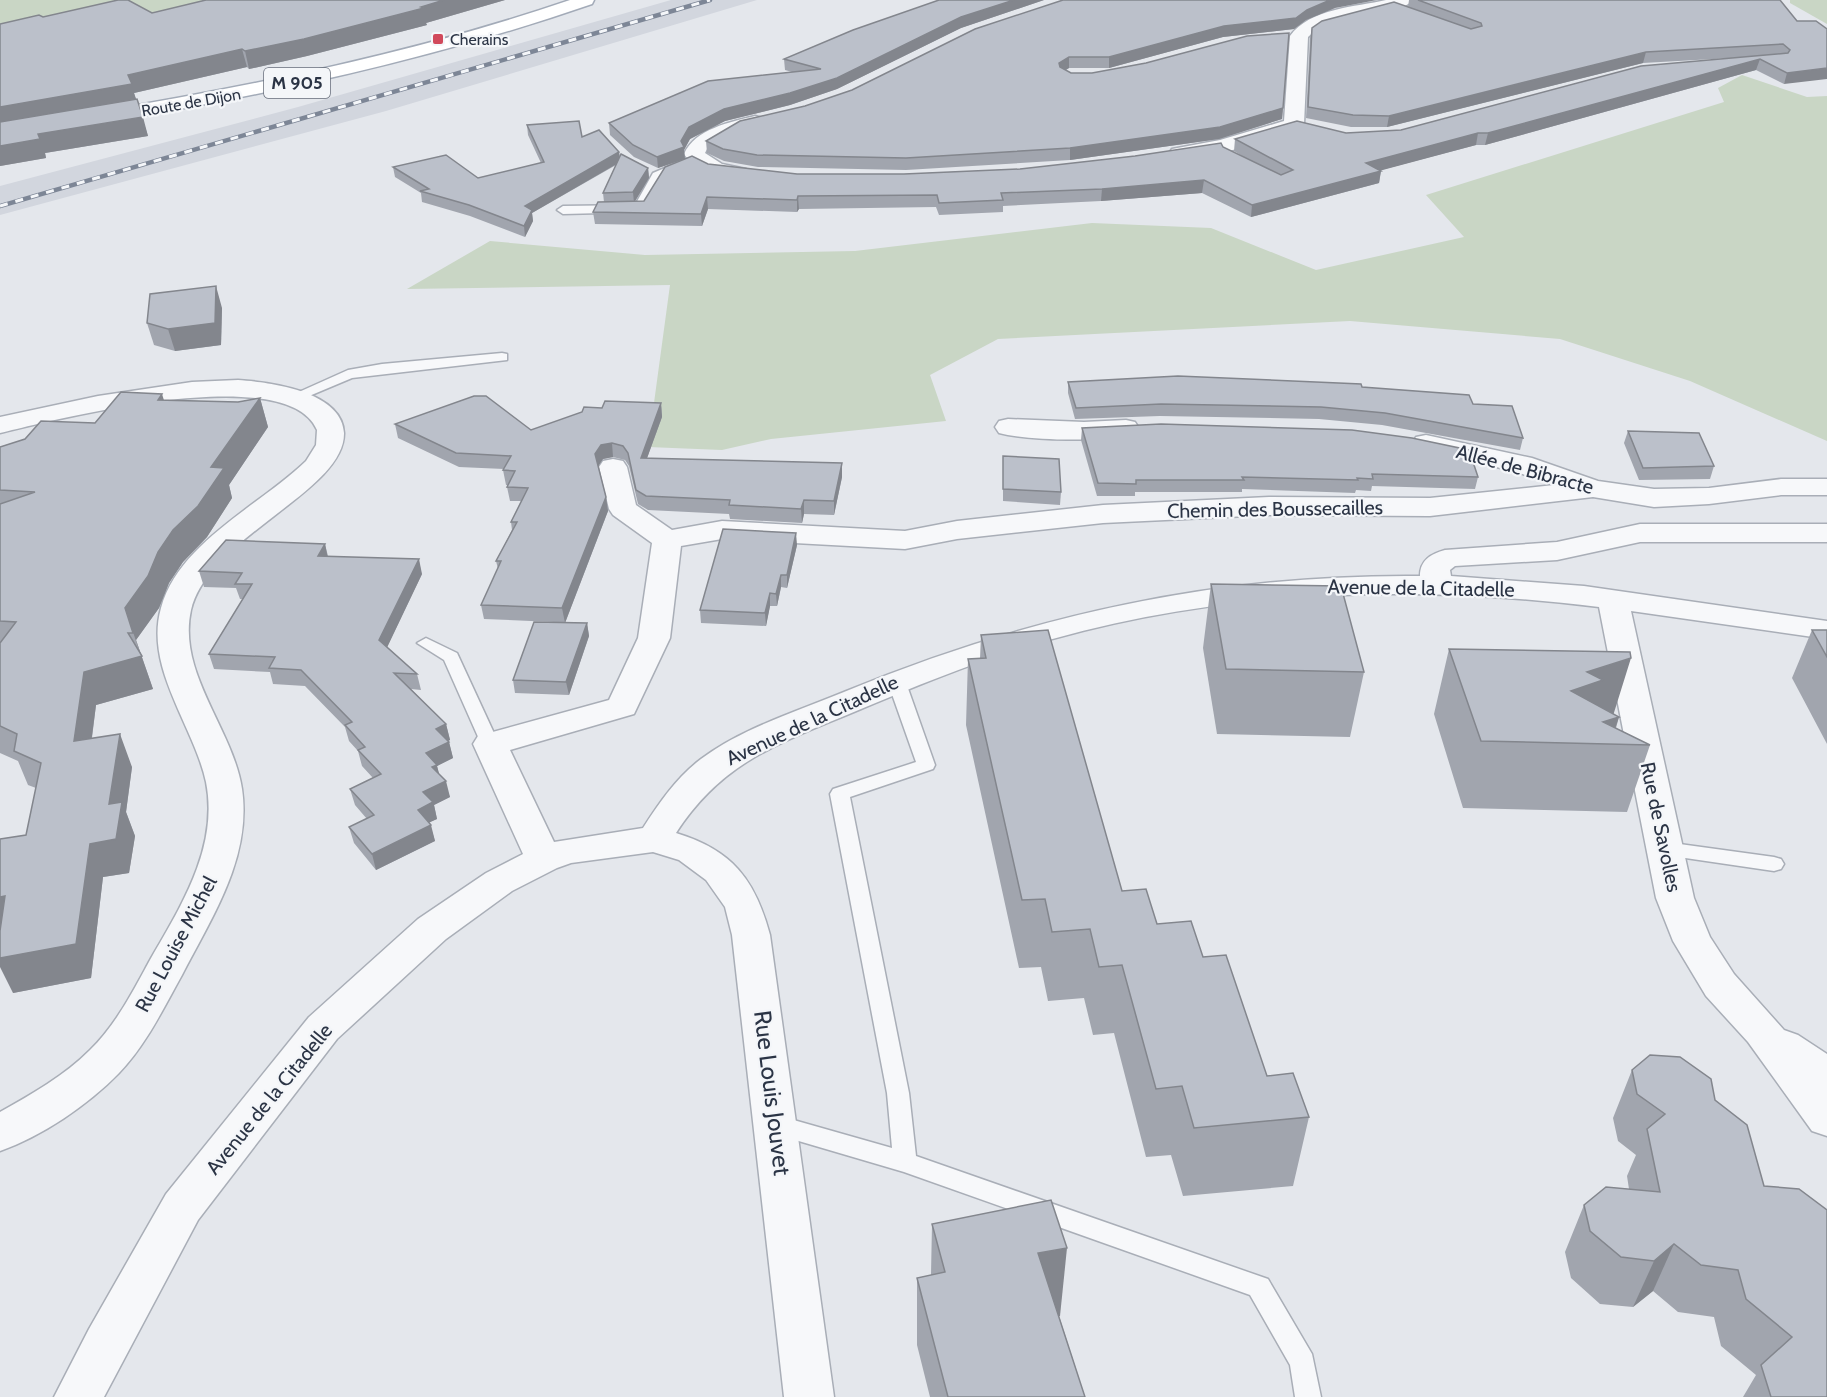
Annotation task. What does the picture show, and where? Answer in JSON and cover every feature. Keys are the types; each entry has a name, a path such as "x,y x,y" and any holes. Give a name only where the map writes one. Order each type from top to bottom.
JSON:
{"main road":[{"name":"Route de Dijon","path":"82,120 250,92 335,74 474,37 586,0"}],"street":[{"path":"1276,36 1299,36 1318,22 1402,6"},
{"path":"1294,124 1299,36"},
{"path":"758,175 716,170 699,161 694,154 698,145 733,127 777,117"},
{"path":"1156,157 1225,151 1294,124 1314,129"},
{"name":"Rue Louise Michel","path":"0,425 57,410 213,389 270,390 297,396 318,410 326,420 330,431 330,443 315,469 221,541 188,583 175,610 174,642 178,669 219,763 227,811 221,853 206,895 127,1037 93,1073 39,1111 0,1133"},
{"path":"1008,427 1084,430 1149,426"},
{"name":"Allée de Bibracte","path":"1400,439 1522,464 1593,489 1654,498 1682,498 1781,487 1827,487"},
{"path":"544,859 530,834 490,744 622,707 654,638 667,540 623,509 613,467"},
{"name":"Chemin des Boussecailles","path":"667,540 722,530 905,540 957,530 1103,514 1269,506 1430,507 1593,489"},
{"path":"1436,586 1436,567 1445,559 1454,557 1557,551 1640,533 1827,533"},
{"name":"Avenue de la Citadelle","path":"79,1397 182,1207 323,1028 432,929 499,882 544,859 596,845 654,839 683,797 714,766 896,680 964,654 1033,633 1142,607 1224,595 1309,587 1436,586 1547,592 1827,630"},
{"name":"Rue de Savolles","path":"1613,600 1675,898 1692,941 1720,986 1762,1031 1827,1119"},
{"name":"Rue Louis Jouvet","path":"654,839 692,851 719,871 743,903 751,935 809,1397"},
{"name":"Rue de Savolles","path":"1762,1031 1827,1076"}],"lane":[{"path":"563,210 639,209 653,174 676,165 699,161"},
{"path":"297,396 348,374 456,359 502,357"},
{"path":"426,643 451,657 490,744"},
{"path":"896,680 926,765 840,794 898,1093 905,1162"},
{"path":"1665,849 1774,864"},
{"path":"776,1125 905,1162 1259,1287 1304,1363 1308,1397"}],"shaded area":[{"path":"671,0 757,0 386,111 0,215 0,186 298,107"}],"green space":[{"path":"0,0 220,0 0,40"},
{"path":"1790,0 1827,0 1827,24 1790,3"},
{"path":"1742,75 1807,97 1827,96 1827,441 1690,381 1560,339 1350,321 998,339 930,375 946,421 771,439 722,450 648,447 670,285 407,289 490,241 645,255 855,251 1092,223 1211,228 1316,270 1464,237 1426,195 1724,102 1718,88"}],"building":[{"path":"118,0 128,0 152,13 206,0 444,0 421,7 424,8 304,39 245,51 242,49 128,75 132,84 0,107 0,24"},
{"path":"939,0 1014,0 961,17 837,78 790,93 724,109 689,127 681,141 684,147 657,157 633,145 609,123 708,81 821,69 784,59 853,30"},
{"path":"1063,0 1330,0 1307,10 1296,18 1224,26 1109,57 1069,57 1059,63 1060,67 1071,73 1092,73 1146,63 1247,36 1289,33 1283,108 1220,127 1070,148 906,158 757,155 723,149 706,141 740,121 805,106 852,90 975,29"},
{"path":"1418,0 1780,0 1797,21 1816,21 1827,29 1827,68 1787,73 1760,59 1488,133 1478,133 1366,163 1381,171 1252,205 1204,180 1102,189 1001,193 1003,200 939,203 937,195 798,196 797,200 707,197 701,214 593,212 598,202 644,201 665,167 692,156 708,164 797,174 904,174 1020,169 1135,156 1221,143 1223,147 1281,175 1293,170 1235,139 1297,121 1346,133 1401,130 1641,66 1788,53 1790,50 1783,44 1646,52 1389,116 1353,115 1308,107 1312,28 1322,21 1394,2 1471,29 1482,26 1481,23"},
{"path":"137,99 143,117 38,134 40,139 0,146 0,122"},
{"path":"579,121 582,137 599,130 619,152 525,206 532,210 524,226 469,205 420,191 429,189 393,167 446,155 478,178 544,162 527,125"},
{"path":"621,154 648,168 633,192 603,193"},
{"path":"216,286 215,323 168,329 147,323 150,294"},
{"path":"1178,376 1361,384 1362,387 1469,395 1473,404 1512,406 1523,438 1385,413 1321,407 1161,404 1076,408 1068,382"},
{"path":"121,392 162,394 158,400 238,402 260,398 211,467 224,468 198,506 173,530 158,552 148,576 125,608 133,633 128,633 142,656 84,672 74,741 120,734 109,804 122,802 116,839 90,844 76,944 0,958 0,931 5,896 0,897 0,839 26,835 41,763 14,751 17,734 0,726 0,643 16,622 0,621 0,504 35,492 0,490 0,447 25,439 41,421 95,423"},
{"path":"474,396 486,396 531,430 582,412 584,407 602,408 605,401 661,403 641,458 842,463 834,501 804,500 801,509 729,505 730,500 646,496 636,490 628,453 623,446 612,443 601,445 595,454 606,497 562,608 481,605 501,561 496,561 517,522 511,522 528,488 507,487 515,471 503,470 511,456 456,453 395,424"},
{"path":"1161,424 1352,430 1412,438 1469,450 1478,477 1372,474 1373,479 1357,478 1358,480 1242,477 1244,480 1136,480 1136,484 1098,483 1082,428"},
{"path":"1628,431 1699,433 1714,466 1643,468"},
{"path":"1003,456 1059,459 1061,492 1003,489"},
{"path":"723,529 796,533 787,575 781,575 776,594 770,593 765,613 700,610"},
{"path":"226,540 325,544 318,556 419,559 379,640 417,674 394,673 446,724 436,729 449,742 426,753 437,765 432,767 446,781 423,792 433,802 418,810 431,825 372,854 349,827 374,815 350,789 381,774 358,750 365,747 345,725 352,722 301,670 269,668 275,657 209,654 252,584 235,584 242,573 199,571"},
{"path":"1211,584 1341,586 1364,672 1226,669"},
{"path":"534,622 587,623 566,682 513,680"},
{"path":"1048,630 1122,891 1146,889 1157,924 1191,921 1203,957 1226,955 1267,1076 1293,1073 1309,1117 1194,1128 1182,1086 1156,1089 1122,965 1099,967 1090,929 1052,932 1045,899 1022,900 968,659 986,658 981,635"},
{"path":"1812,630 1827,630 1827,657"},
{"path":"1449,649 1630,652 1631,658 1587,672 1603,680 1571,691 1619,717 1603,722 1650,745 1481,741"},
{"path":"1650,1055 1680,1057 1711,1079 1715,1100 1747,1125 1764,1186 1799,1189 1827,1210 1827,1397 1771,1397 1761,1365 1792,1337 1746,1299 1738,1270 1701,1265 1674,1244 1654,1261 1621,1257 1590,1231 1584,1205 1606,1187 1660,1192 1647,1129 1665,1114 1637,1094 1632,1070"},
{"path":"1051,1200 1067,1248 1038,1253 1085,1397 948,1397 917,1278 945,1272 932,1224"}],"railway":[{"path":"0,206 710,0"}],"place":[{"name":"Cherains","path":"438,39"}]}
